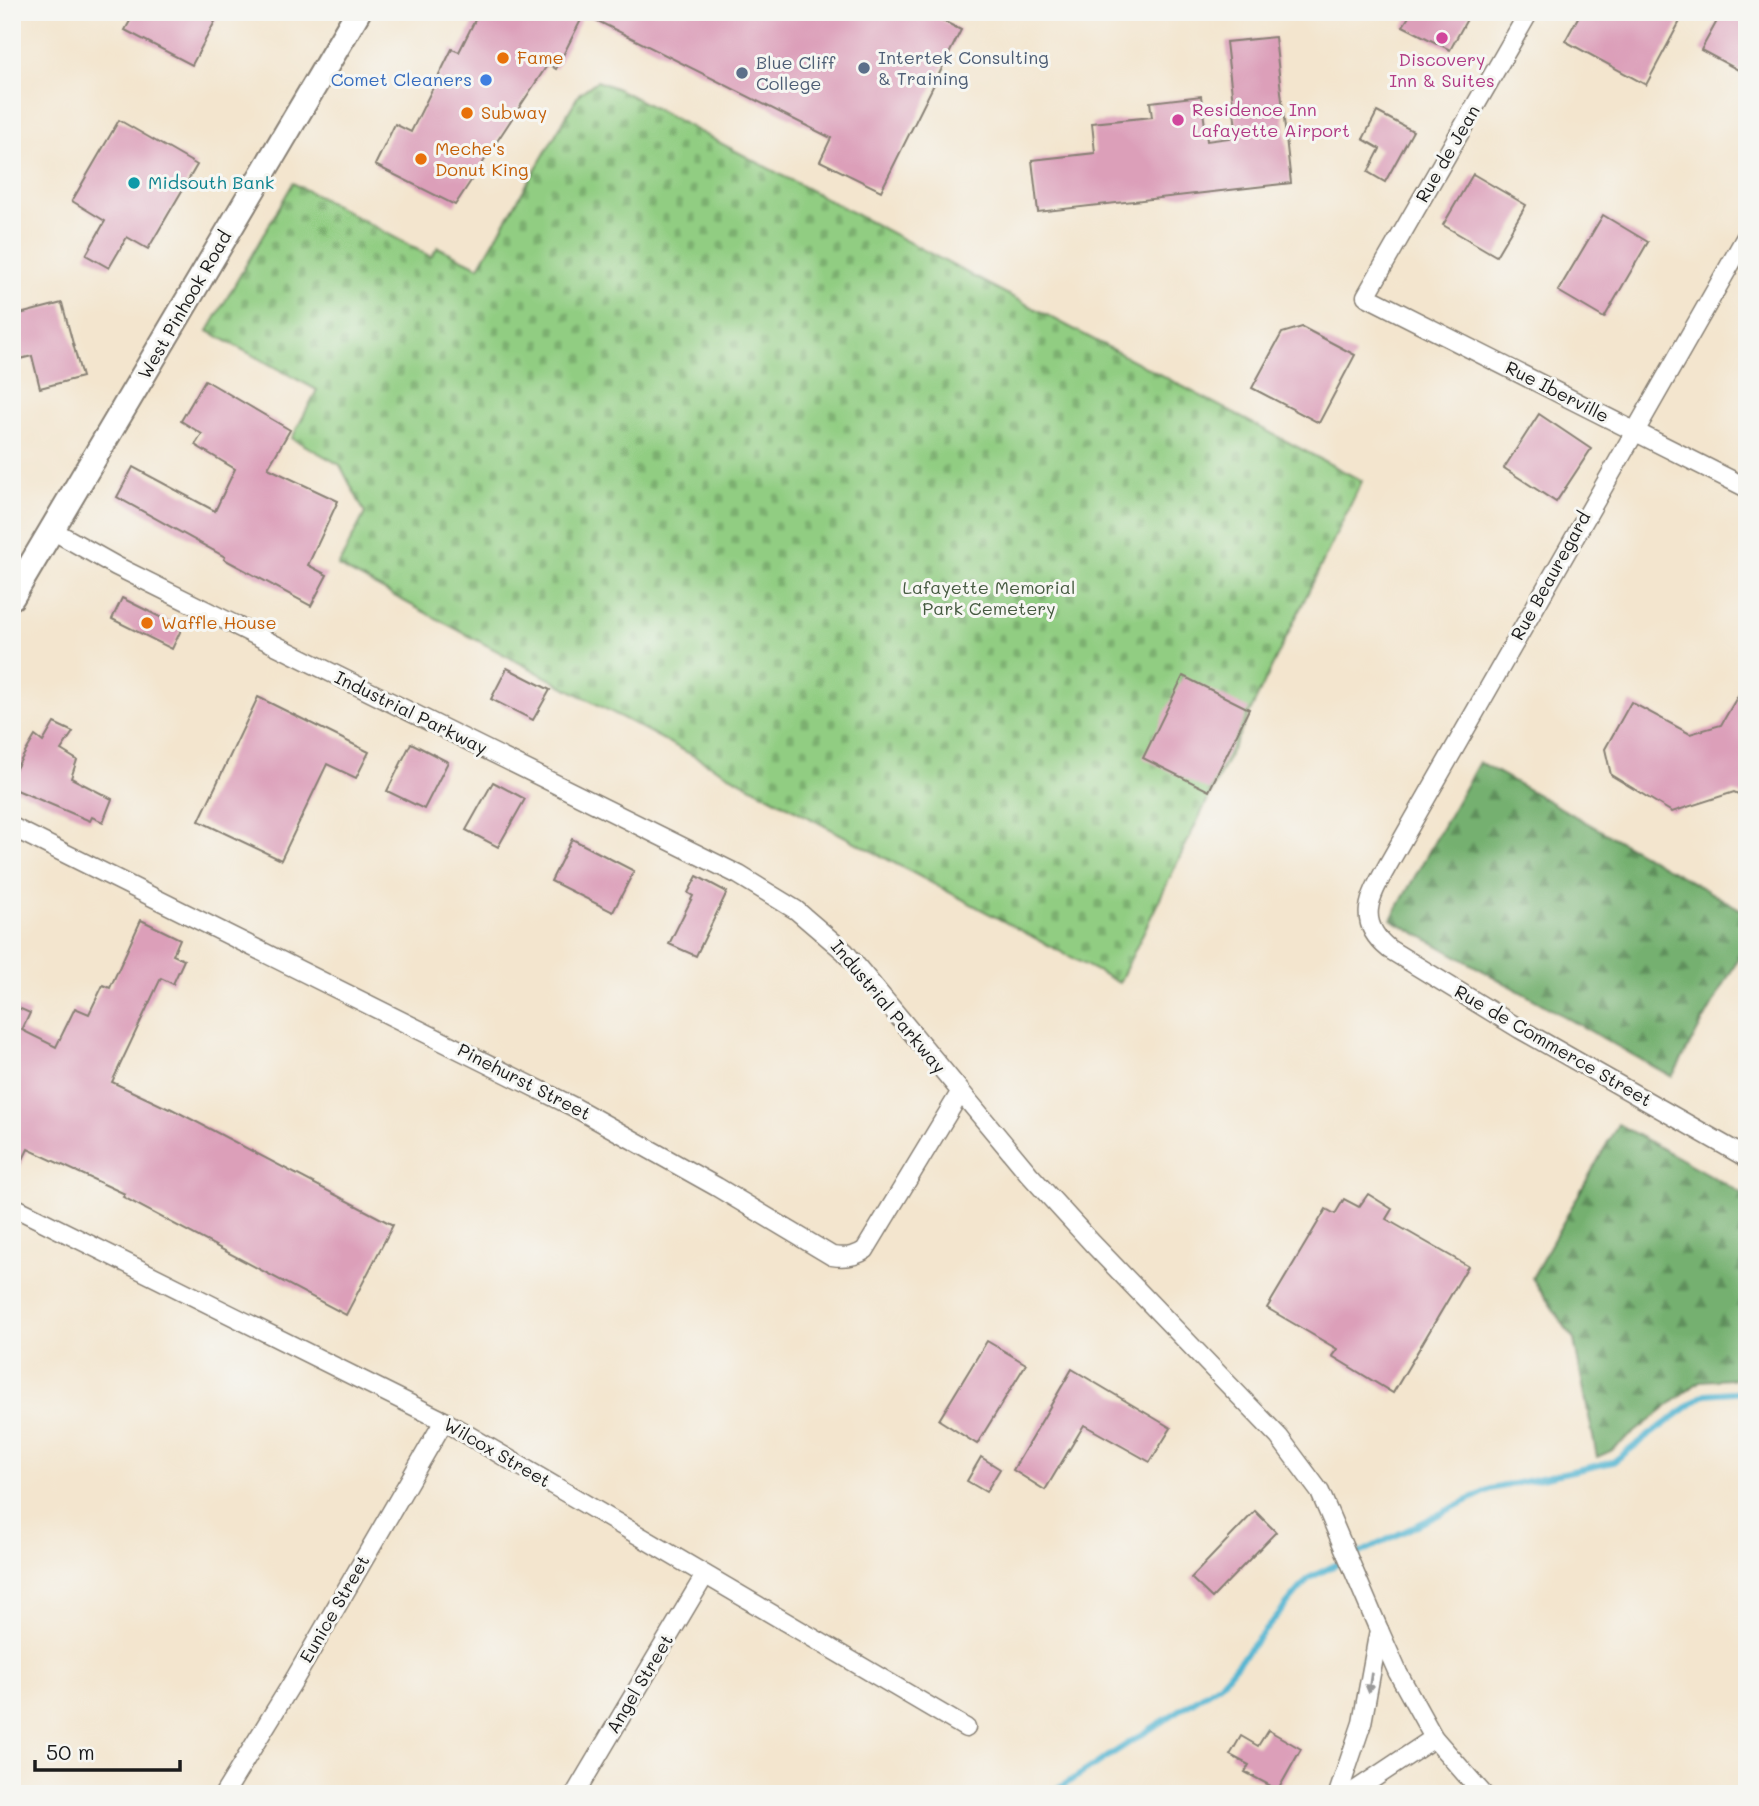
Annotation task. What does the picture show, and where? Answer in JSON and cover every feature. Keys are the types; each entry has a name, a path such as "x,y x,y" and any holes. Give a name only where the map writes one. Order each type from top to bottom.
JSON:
{"main road":[{"name":"West Pinhook Road","path":"12,597 358,12"}],"street":[{"name":"Rue de Jean","path":"1366,296 1529,12"},
{"name":"Rue Beauregard","path":"1369,922 1368,912 1374,891 1747,235"},
{"name":"Rue Iberville","path":"1366,296 1747,488"},
{"name":"Industrial Parkway","path":"52,530 116,566 770,892 796,910 845,952 960,1093 1093,1244 1279,1437 1301,1464 1325,1503 1398,1673 1434,1738 1483,1794"},
{"name":"Pinehurst Street","path":"12,827 574,1107 832,1256 843,1258 865,1250 960,1093"},
{"name":"Rue de Commerce Street","path":"1369,922 1374,933 1390,949 1520,1030 1747,1158"},
{"name":"Wilcox Street","path":"12,1206 444,1421 966,1728"},
{"name":"Eunice Street","path":"224,1794 294,1680 444,1421"},
{"name":"Angel Street","path":"575,1794 705,1575"},
{"path":"1338,1794 1362,1723 1376,1623"},
{"path":"1350,1794 1434,1738"}],"green space":[{"name":"Lafayette Memorial Park Cemetery","path":"597,81 618,89 1362,481 1119,983 338,566 365,513 340,465 292,438 317,390 208,331 293,183 431,257 438,247 479,267 579,94"},
{"path":"1479,762 1747,913 1747,943 1672,1077 1391,919"},
{"path":"1618,1124 1747,1196 1747,1378 1700,1381 1611,1451 1597,1457 1574,1340 1532,1278"}],"building":[{"path":"135,12 220,12 192,65 125,30"},
{"path":"479,12 926,12 961,30 881,191 820,161 831,138 584,14 556,69 548,64 455,205 375,165 395,124 411,132 452,49 459,52"},
{"name":"Discovery Inn & Suites","path":"1412,12 1471,12 1450,50 1403,26"},
{"path":"1581,12 1685,12 1646,85 1565,41"},
{"path":"1722,12 1747,12 1747,59 1740,71 1701,50"},
{"name":"Residence Inn Lafayette Airport","path":"1275,37 1291,183 1038,212 1032,160 1095,153 1092,123 1152,117 1150,102 1201,96 1207,141 1237,137 1226,42"},
{"path":"1377,112 1413,131 1385,182 1368,172 1380,149 1363,139"},
{"name":"Midsouth Bank","path":"119,120 197,165 148,249 127,237 109,268 86,255 105,221 72,201"},
{"path":"1473,174 1526,205 1496,256 1443,225"},
{"path":"1603,215 1648,242 1604,318 1558,291"},
{"path":"62,303 82,377 40,388 32,356 12,361 12,316"},
{"path":"1302,327 1355,355 1319,423 1252,388 1282,333"},
{"path":"205,380 290,430 268,468 338,501 308,565 327,575 311,606 117,497 133,467 215,511 235,469 195,445 202,434 181,421"},
{"path":"1539,414 1591,449 1556,502 1504,468"},
{"name":"Waffle House","path":"122,598 182,628 172,649 112,619"},
{"path":"507,668 550,690 533,720 491,699"},
{"path":"1183,676 1249,709 1209,791 1143,758"},
{"path":"1747,680 1747,798 1734,792 1672,812 1611,775 1605,749 1631,702 1690,734 1721,725"},
{"path":"258,697 369,752 356,778 327,764 281,860 199,821"},
{"path":"54,723 73,732 61,750 77,760 71,778 112,799 103,822 92,817 90,821 12,788 12,775 35,736 43,742"},
{"path":"411,743 448,762 424,809 387,791"},
{"path":"493,782 525,799 498,847 466,830"},
{"path":"572,839 634,871 613,912 551,881"},
{"path":"697,876 727,892 696,956 669,944 693,896 688,893"},
{"path":"141,920 180,939 173,955 184,960 173,984 161,978 112,1082 170,1108 393,1225 346,1315 123,1197 125,1194 28,1149 12,1182 12,1005 30,1013 22,1030 56,1047 75,1008 89,1014 103,985 110,988"},
{"path":"1368,1194 1392,1209 1386,1219 1468,1266 1393,1393 1332,1356 1337,1349 1267,1308 1326,1209 1335,1214 1344,1199 1359,1207"},
{"path":"987,1341 1026,1364 977,1444 939,1420"},
{"path":"1072,1369 1171,1428 1150,1462 1084,1425 1045,1490 1013,1470"},
{"path":"981,1457 1000,1469 986,1492 967,1481"},
{"path":"1255,1511 1276,1532 1212,1598 1191,1578"},
{"path":"1268,1730 1301,1749 1278,1790 1245,1772 1249,1765 1230,1755 1241,1736 1258,1746"}],"waterway":[{"path":"1050,1794 1220,1684 1309,1578 1491,1489 1613,1462 1705,1394 1747,1391"}],"place":[{"name":"Discovery Inn & Suites","path":"1442,38"},
{"name":"Fame","path":"503,58"},
{"name":"Intertek Consulting & Training","path":"864,68"},
{"name":"Blue Cliff College","path":"742,73"},
{"name":"Comet Cleaners","path":"486,80"},
{"name":"Subway","path":"467,113"},
{"name":"Residence Inn Lafayette Airport","path":"1178,120"},
{"name":"Meche's Donut King","path":"421,159"},
{"name":"Midsouth Bank","path":"134,183"},
{"name":"Waffle House","path":"147,623"}]}
